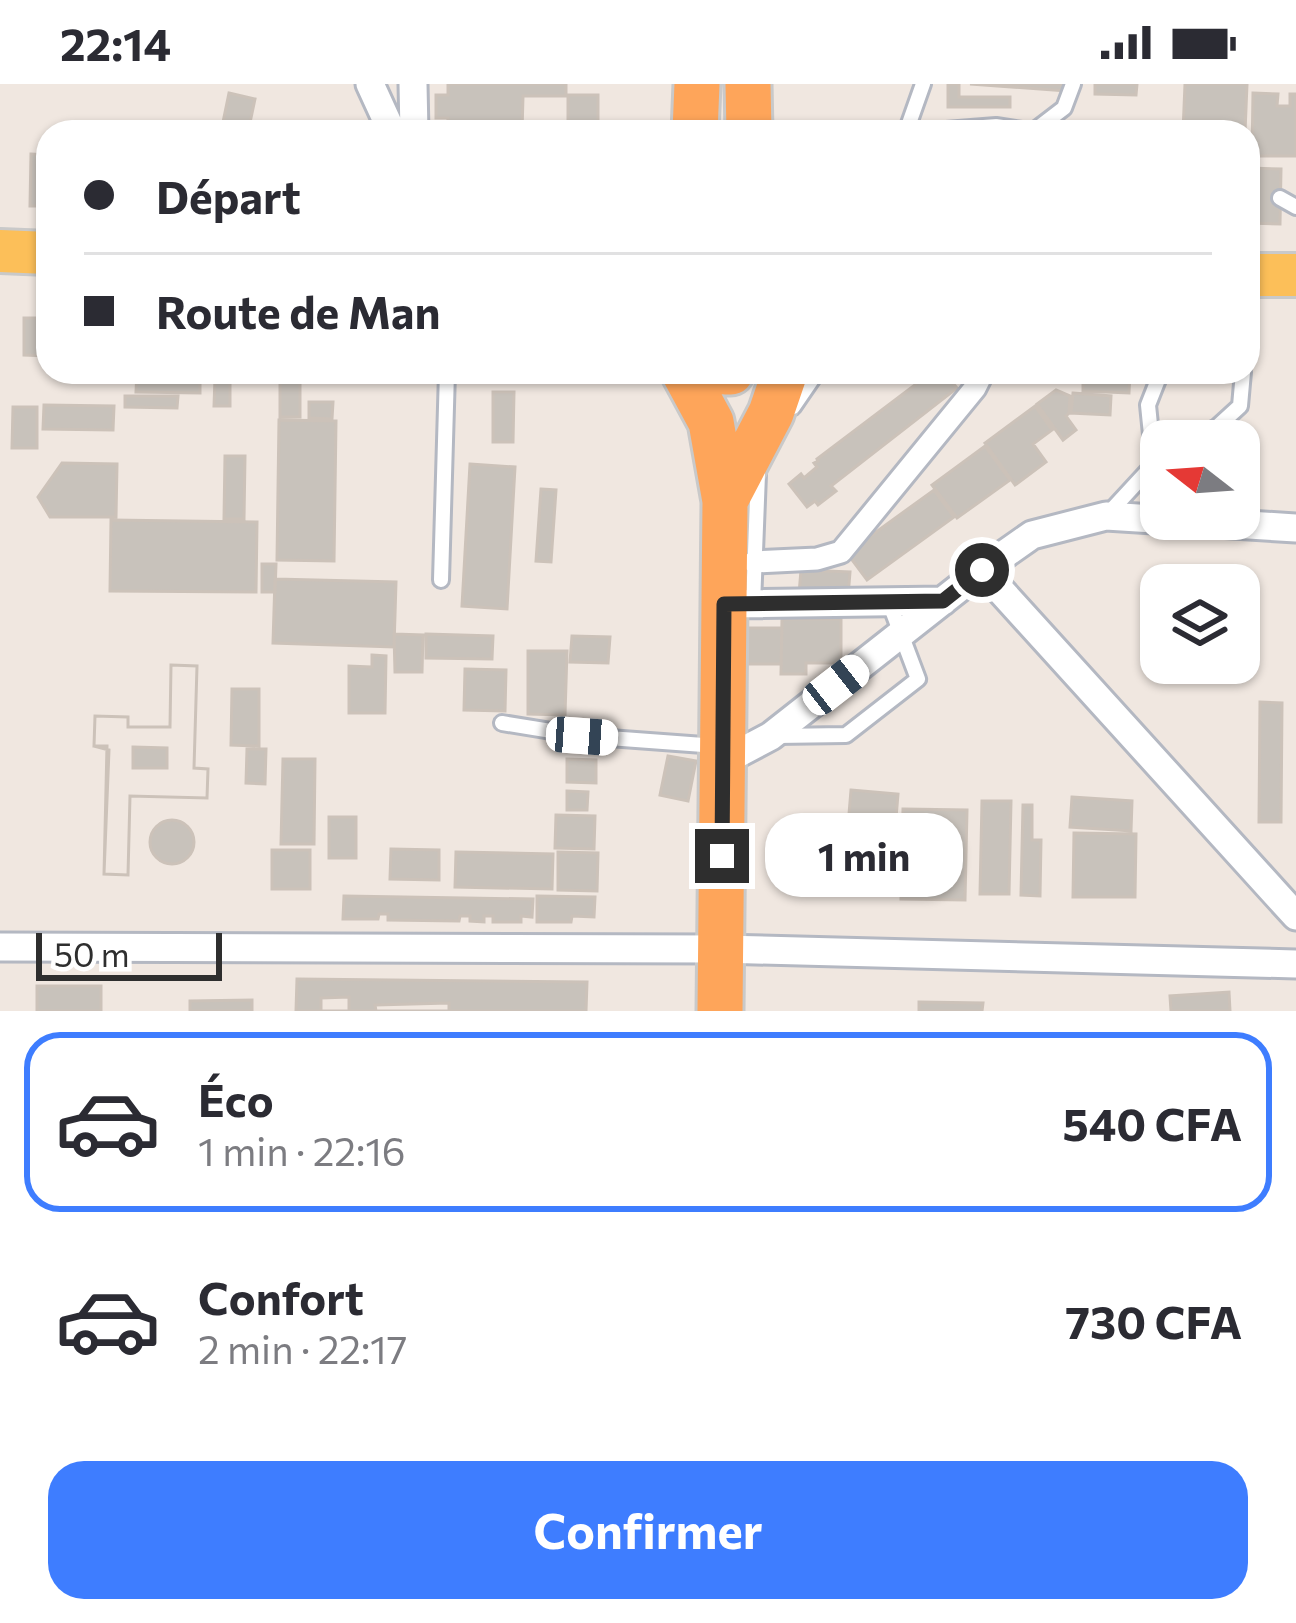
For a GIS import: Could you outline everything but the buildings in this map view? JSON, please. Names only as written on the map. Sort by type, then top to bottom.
[{"type":"highway","points":[[696,120],[697,84]]},
{"type":"highway","points":[[748,84],[749,120]]},
{"type":"highway","points":[[691,384],[712,422],[736,616],[725,729],[720,1011]]},
{"type":"highway","points":[[725,501],[781,384]]},
{"type":"main road","points":[[0,251],[36,252]]},
{"type":"main road","points":[[1260,275],[1296,275]]},
{"type":"street","points":[[370,84],[386,120]]},
{"type":"street","points":[[413,84],[414,120]]},
{"type":"street","points":[[754,562],[817,559],[841,552],[977,384]]},
{"type":"street","points":[[725,729],[770,736],[1032,535],[1106,516],[1296,528]]},
{"type":"street","points":[[982,570],[1296,916]]},
{"type":"street","points":[[736,616],[943,601]]},
{"type":"street","points":[[0,947],[721,949],[1296,964]]},
{"type":"lane","points":[[910,120],[923,84]]},
{"type":"lane","points":[[1049,120],[1064,108],[1073,84]]},
{"type":"lane","points":[[1280,198],[1296,207]]},
{"type":"lane","points":[[441,580],[447,384]]},
{"type":"lane","points":[[736,616],[754,562],[758,470],[769,442],[809,384]]},
{"type":"lane","points":[[1150,420],[1148,405],[1156,384]]},
{"type":"lane","points":[[1225,420],[1240,406],[1242,384]]},
{"type":"lane","points":[[1106,516],[1140,480]]},
{"type":"lane","points":[[770,736],[852,733],[918,679],[889,602]]},
{"type":"lane","points":[[502,723],[582,736],[725,729]]},
{"type":"route","points":[[722,856],[724,604],[943,601],[982,570]]}]
